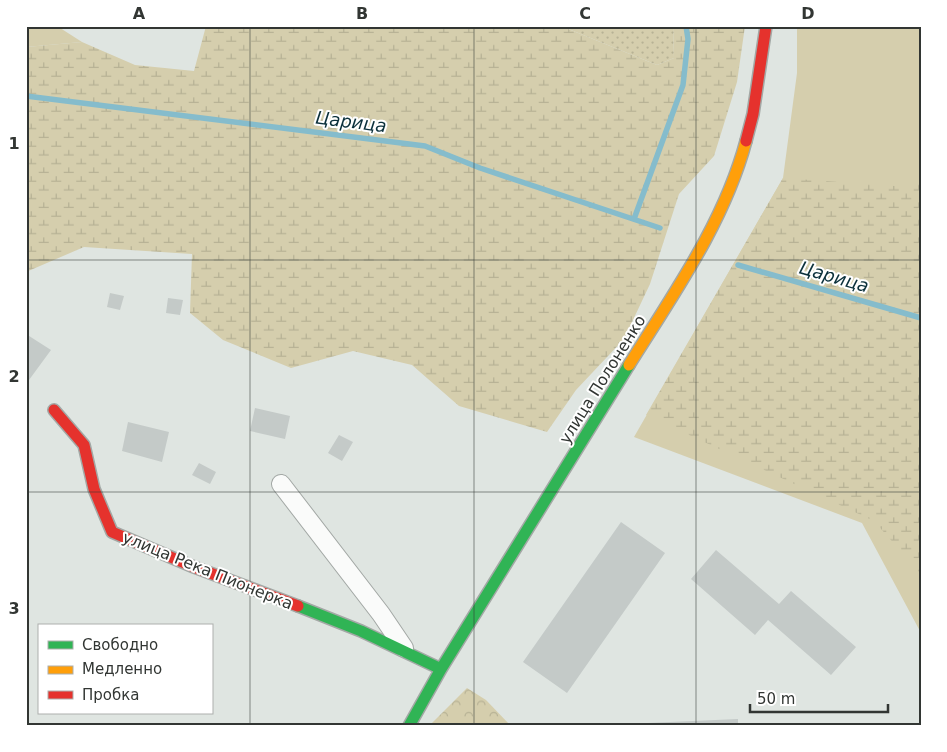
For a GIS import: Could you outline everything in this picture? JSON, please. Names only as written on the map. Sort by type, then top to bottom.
[{"type":"main road","name":"улица Полоненко","points":[[409,726],[441,669],[711,233],[738,175],[753,114],[766,26]]},
{"type":"main road","name":"улица Река Пионерка","points":[[54,410],[84,445],[94,489],[112,532],[159,554],[404,648],[441,669]]},
{"type":"street","name":"улица Река Пионерка","points":[[281,484],[382,614],[404,648]]},
{"type":"green space","points":[[26,26],[57,26],[82,42],[26,47]]},
{"type":"green space","points":[[206,26],[561,26],[657,65],[674,58],[673,26],[745,26],[737,82],[714,156],[679,194],[650,284],[624,339],[576,390],[547,432],[459,406],[412,365],[353,351],[291,368],[223,340],[190,313],[192,254],[84,247],[26,272],[26,47],[82,42],[135,65],[194,71]]},
{"type":"green space","points":[[561,26],[673,26],[674,58],[657,65]]},
{"type":"green space","points":[[797,26],[921,26],[921,633],[862,523],[634,437],[783,178],[797,73]]},
{"type":"green space","points":[[921,174],[921,574],[874,521],[646,415],[783,178],[909,187]]},
{"type":"green space","points":[[467,688],[486,700],[511,726],[429,726]]},
{"type":"building","points":[[110,293],[124,296],[120,310],[107,307]]},
{"type":"building","points":[[168,298],[183,300],[180,315],[166,313]]},
{"type":"building","points":[[26,334],[51,350],[29,380],[26,379]]},
{"type":"building","points":[[255,408],[290,416],[285,439],[250,431]]},
{"type":"building","points":[[128,422],[169,432],[162,462],[122,451]]},
{"type":"building","points":[[339,435],[353,442],[342,461],[328,453]]},
{"type":"building","points":[[199,463],[216,472],[210,484],[192,475]]},
{"type":"building","points":[[621,522],[665,553],[567,693],[523,662]]},
{"type":"building","points":[[716,550],[779,604],[791,591],[856,647],[831,675],[768,620],[755,635],[691,579]]},
{"type":"building","points":[[738,719],[738,726],[625,726],[625,724]]},
{"type":"waterway","points":[[634,219],[683,85],[688,39],[686,26]]},
{"type":"waterway","name":"Царица","points":[[26,96],[425,146],[480,168],[660,228]]},
{"type":"waterway","name":"Царица","points":[[738,265],[921,318]]},
{"type":"traffic: fast","points":[[409,726],[441,669],[629,365]]},
{"type":"traffic: fast","points":[[298,606],[361,631],[441,669]]},
{"type":"traffic: slow","points":[[629,365],[680,284],[711,229],[737,171],[746,141]]},
{"type":"traffic: jam","points":[[746,141],[753,114],[766,26]]},
{"type":"traffic: jam","points":[[54,410],[84,445],[94,489],[112,532],[194,567],[298,606]]}]
